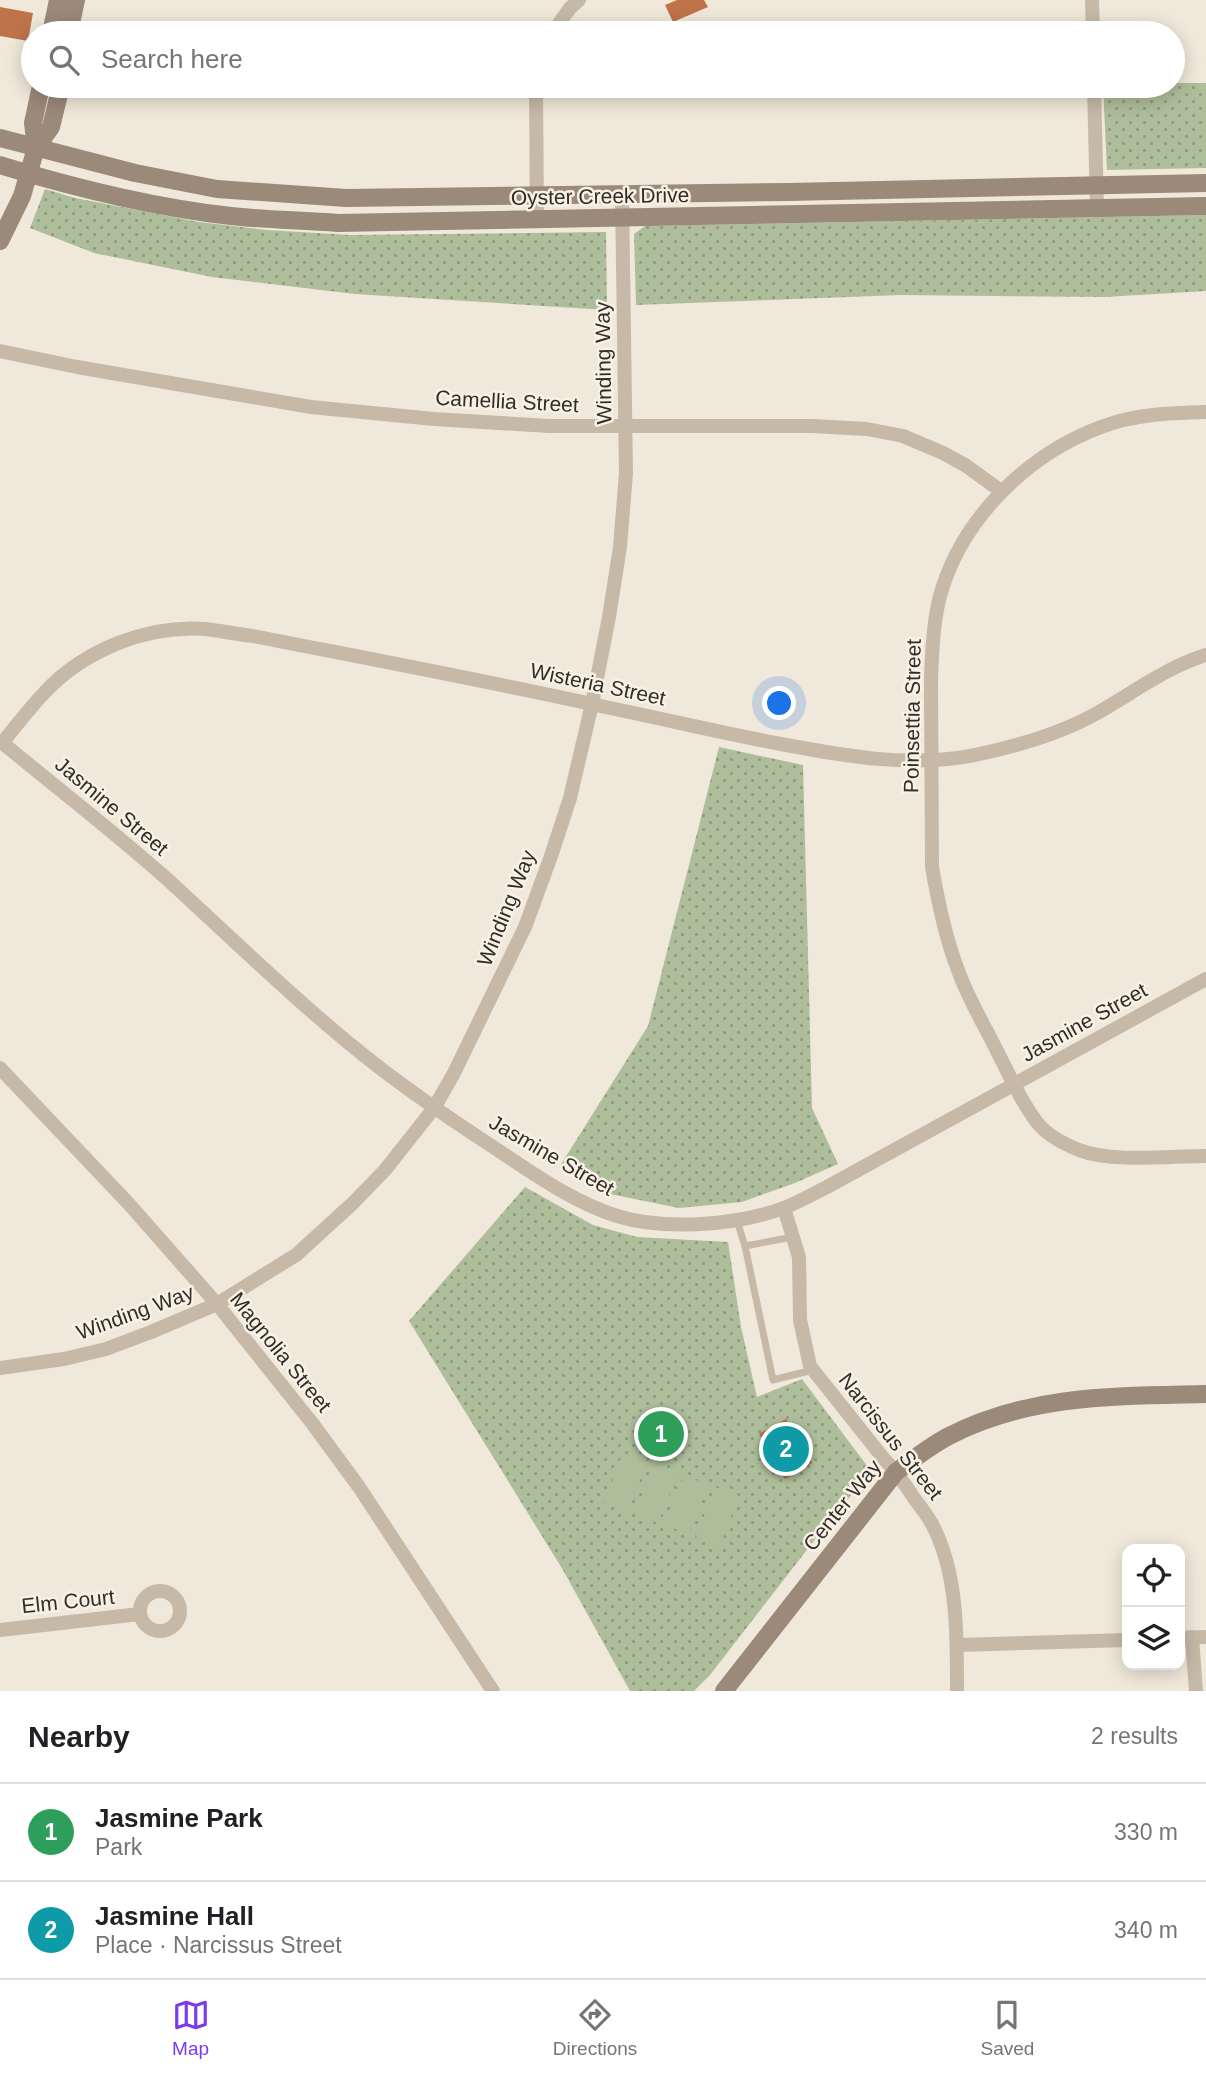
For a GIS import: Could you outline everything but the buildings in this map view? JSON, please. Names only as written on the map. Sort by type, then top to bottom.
[{"type":"main road","points":[[57,21],[66,2]]},
{"type":"main road","points":[[66,2],[68,21]]},
{"type":"main road","points":[[36,148],[33,123],[38,98]]},
{"type":"main road","points":[[0,241],[22,196],[36,148],[51,127],[58,98]]},
{"type":"main road","name":"Oyster Creek Drive","points":[[0,138],[135,173],[217,189],[346,198],[1206,183]]},
{"type":"main road","name":"Oyster Creek Drive","points":[[0,164],[76,187],[156,204],[231,216],[338,223],[1206,206]]},
{"type":"main road","name":"Center Way","points":[[724,1691],[896,1472],[926,1449],[986,1420],[1037,1405],[1090,1398],[1206,1394]]},
{"type":"street","points":[[560,21],[569,8],[579,0]]},
{"type":"street","points":[[1092,0],[1093,21]]},
{"type":"street","points":[[536,98],[537,220]]},
{"type":"street","points":[[1094,98],[1097,208]]},
{"type":"street","name":"Winding Way","points":[[0,1368],[64,1359],[106,1349],[216,1304],[305,1247],[385,1170],[435,1108],[524,927],[570,799],[593,704],[620,547],[626,473],[622,195]]},
{"type":"street","name":"Camellia Street","points":[[0,351],[77,368],[311,407],[434,419],[549,426],[812,426],[867,429],[903,436],[943,453],[1001,491]]},
{"type":"street","name":"Poinsettia Street","points":[[1206,412],[1141,416],[1101,427],[1039,460],[1001,491],[969,534],[947,576],[939,601],[932,649],[932,867],[942,919],[958,970],[1014,1085],[1037,1122],[1057,1140],[1081,1151],[1104,1157],[1206,1156]]},
{"type":"street","name":"Wisteria Street","points":[[1,742],[45,692],[69,670],[119,642],[146,634],[175,630],[204,629],[253,636],[851,757],[932,762],[1019,745],[1062,730],[1097,713],[1171,668],[1206,655]]},
{"type":"street","name":"Jasmine Street","points":[[1,742],[165,878],[283,986],[380,1068],[524,1167],[586,1204],[619,1217],[706,1224],[737,1220],[785,1208],[1206,979]]},
{"type":"street","name":"Magnolia Street","points":[[0,1068],[129,1204],[216,1304],[312,1423],[359,1487],[493,1691]]},
{"type":"street","name":"Narcissus Street","points":[[785,1208],[799,1256],[800,1320],[810,1366],[896,1472],[934,1528],[944,1553],[957,1645],[957,1691]]},
{"type":"street","name":"Elm Court","points":[[0,1630],[140,1614]]},
{"type":"street","points":[[1193,1637],[1196,1691]]},
{"type":"street","points":[[957,1645],[1122,1640]]},
{"type":"lane","points":[[737,1220],[773,1380],[813,1370]]},
{"type":"lane","points":[[745,1246],[793,1237]]},
{"type":"green space","points":[[1185,83],[1206,83],[1206,168],[1107,170],[1104,98],[1185,98]]},
{"type":"green space","points":[[45,189],[75,198],[199,222],[267,230],[350,235],[606,232],[607,310],[355,294],[212,277],[94,253],[30,228]]},
{"type":"green space","points":[[1206,215],[1206,291],[1105,297],[901,295],[636,305],[634,234],[645,226]]},
{"type":"green space","points":[[719,747],[803,765],[812,1108],[838,1164],[742,1202],[679,1208],[605,1193],[560,1166],[648,1026]]},
{"type":"green space","points":[[525,1187],[593,1225],[637,1237],[728,1242],[741,1327],[757,1397],[802,1379],[871,1471],[710,1675],[694,1691],[630,1691],[563,1570],[409,1321]]},
{"type":"green space","points":[[623,1453],[647,1462],[628,1511],[604,1502]]},
{"type":"green space","points":[[654,1464],[678,1473],[658,1523],[635,1514]]},
{"type":"green space","points":[[684,1475],[708,1485],[689,1534],[665,1525]]},
{"type":"green space","points":[[715,1487],[739,1496],[720,1546],[696,1537]]},
{"type":"place","name":"Jasmine Park","points":[[661,1434]]},
{"type":"place","name":"Jasmine Hall","points":[[786,1449]]}]
